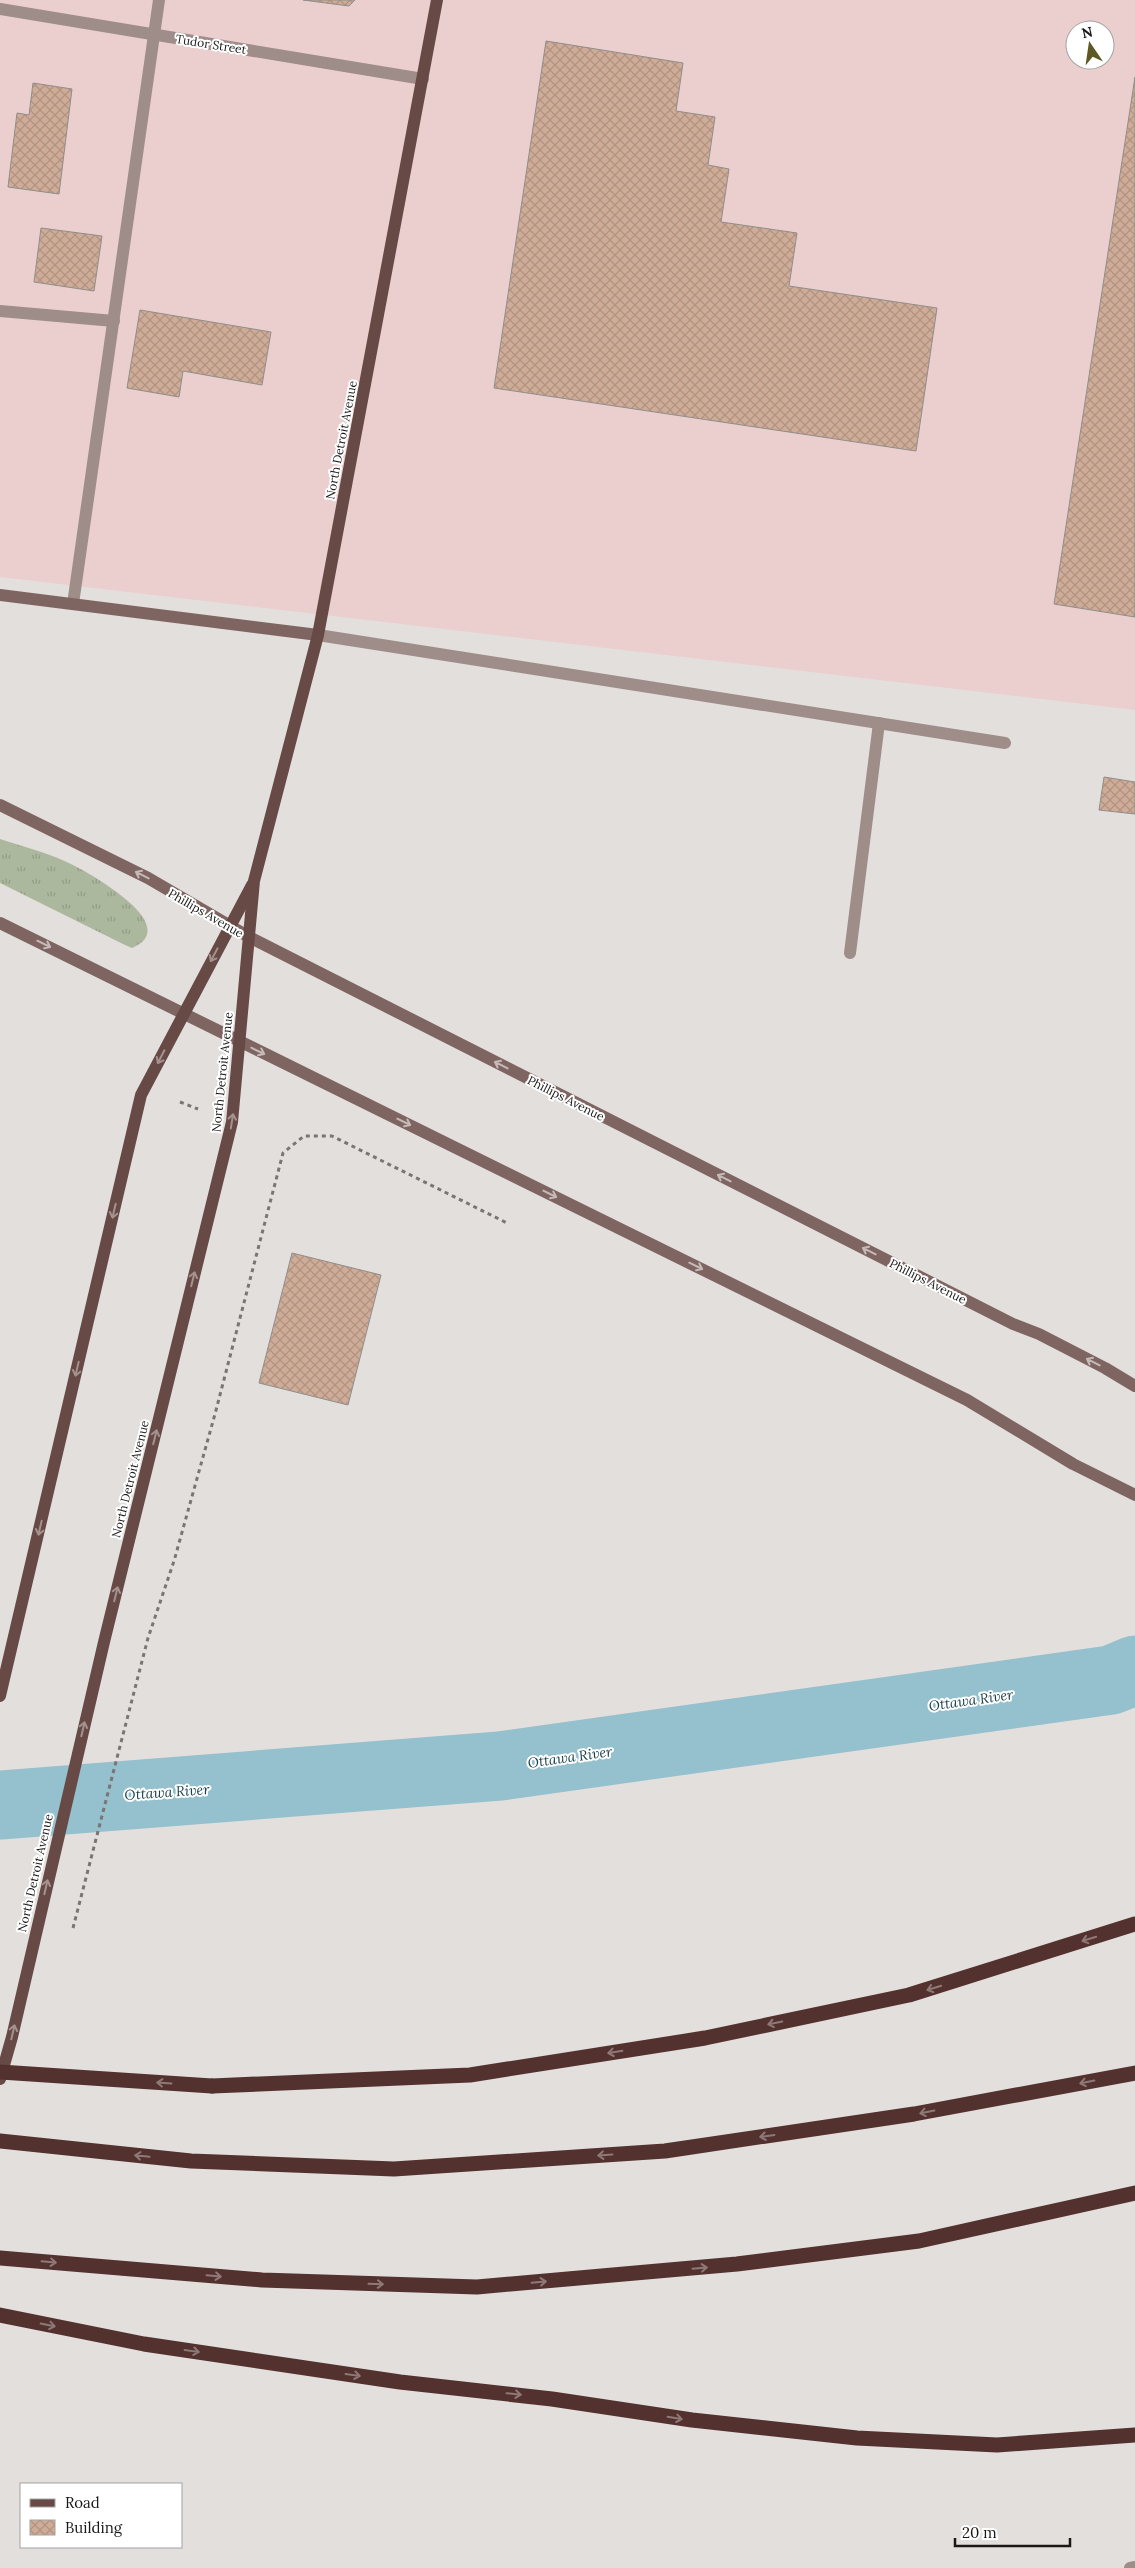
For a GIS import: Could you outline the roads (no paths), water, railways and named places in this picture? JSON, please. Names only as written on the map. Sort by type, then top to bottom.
[{"type":"highway","points":[[0,2072],[212,2086],[470,2075],[705,2038],[909,1995],[1135,1924]]},
{"type":"highway","points":[[0,2141],[191,2161],[394,2168],[665,2151],[914,2114],[1135,2073]]},
{"type":"highway","points":[[0,2258],[262,2280],[487,2286],[736,2264],[918,2241],[1135,2193]]},
{"type":"highway","points":[[0,2315],[144,2344],[400,2382],[552,2399],[692,2420],[857,2438],[997,2445],[1135,2434]]},
{"type":"main road","name":"North Detroit Avenue","points":[[0,2079],[12,2036],[34,1935],[104,1642],[232,1122],[254,881],[318,635],[437,0]]},
{"type":"main road","points":[[0,595],[318,635]]},
{"type":"main road","name":"Phillips Avenue","points":[[0,805],[148,878],[249,938],[1013,1324],[1064,1347],[1135,1386]]},
{"type":"main road","name":"North Detroit Avenue","points":[[0,1696],[141,1095],[254,881]]},
{"type":"main road","points":[[0,923],[967,1400],[1073,1464],[1135,1495]]},
{"type":"street","points":[[73,604],[159,0]]},
{"type":"street","name":"Tudor Street","points":[[0,9],[423,79]]},
{"type":"street","points":[[0,311],[114,321]]},
{"type":"street","points":[[318,635],[1005,743]]},
{"type":"street","points":[[850,953],[879,723]]},
{"type":"street","points":[[1130,2568],[1135,2567]]},
{"type":"waterway","name":"Ottawa River","points":[[0,1805],[500,1766],[1111,1680],[1135,1670]]}]
